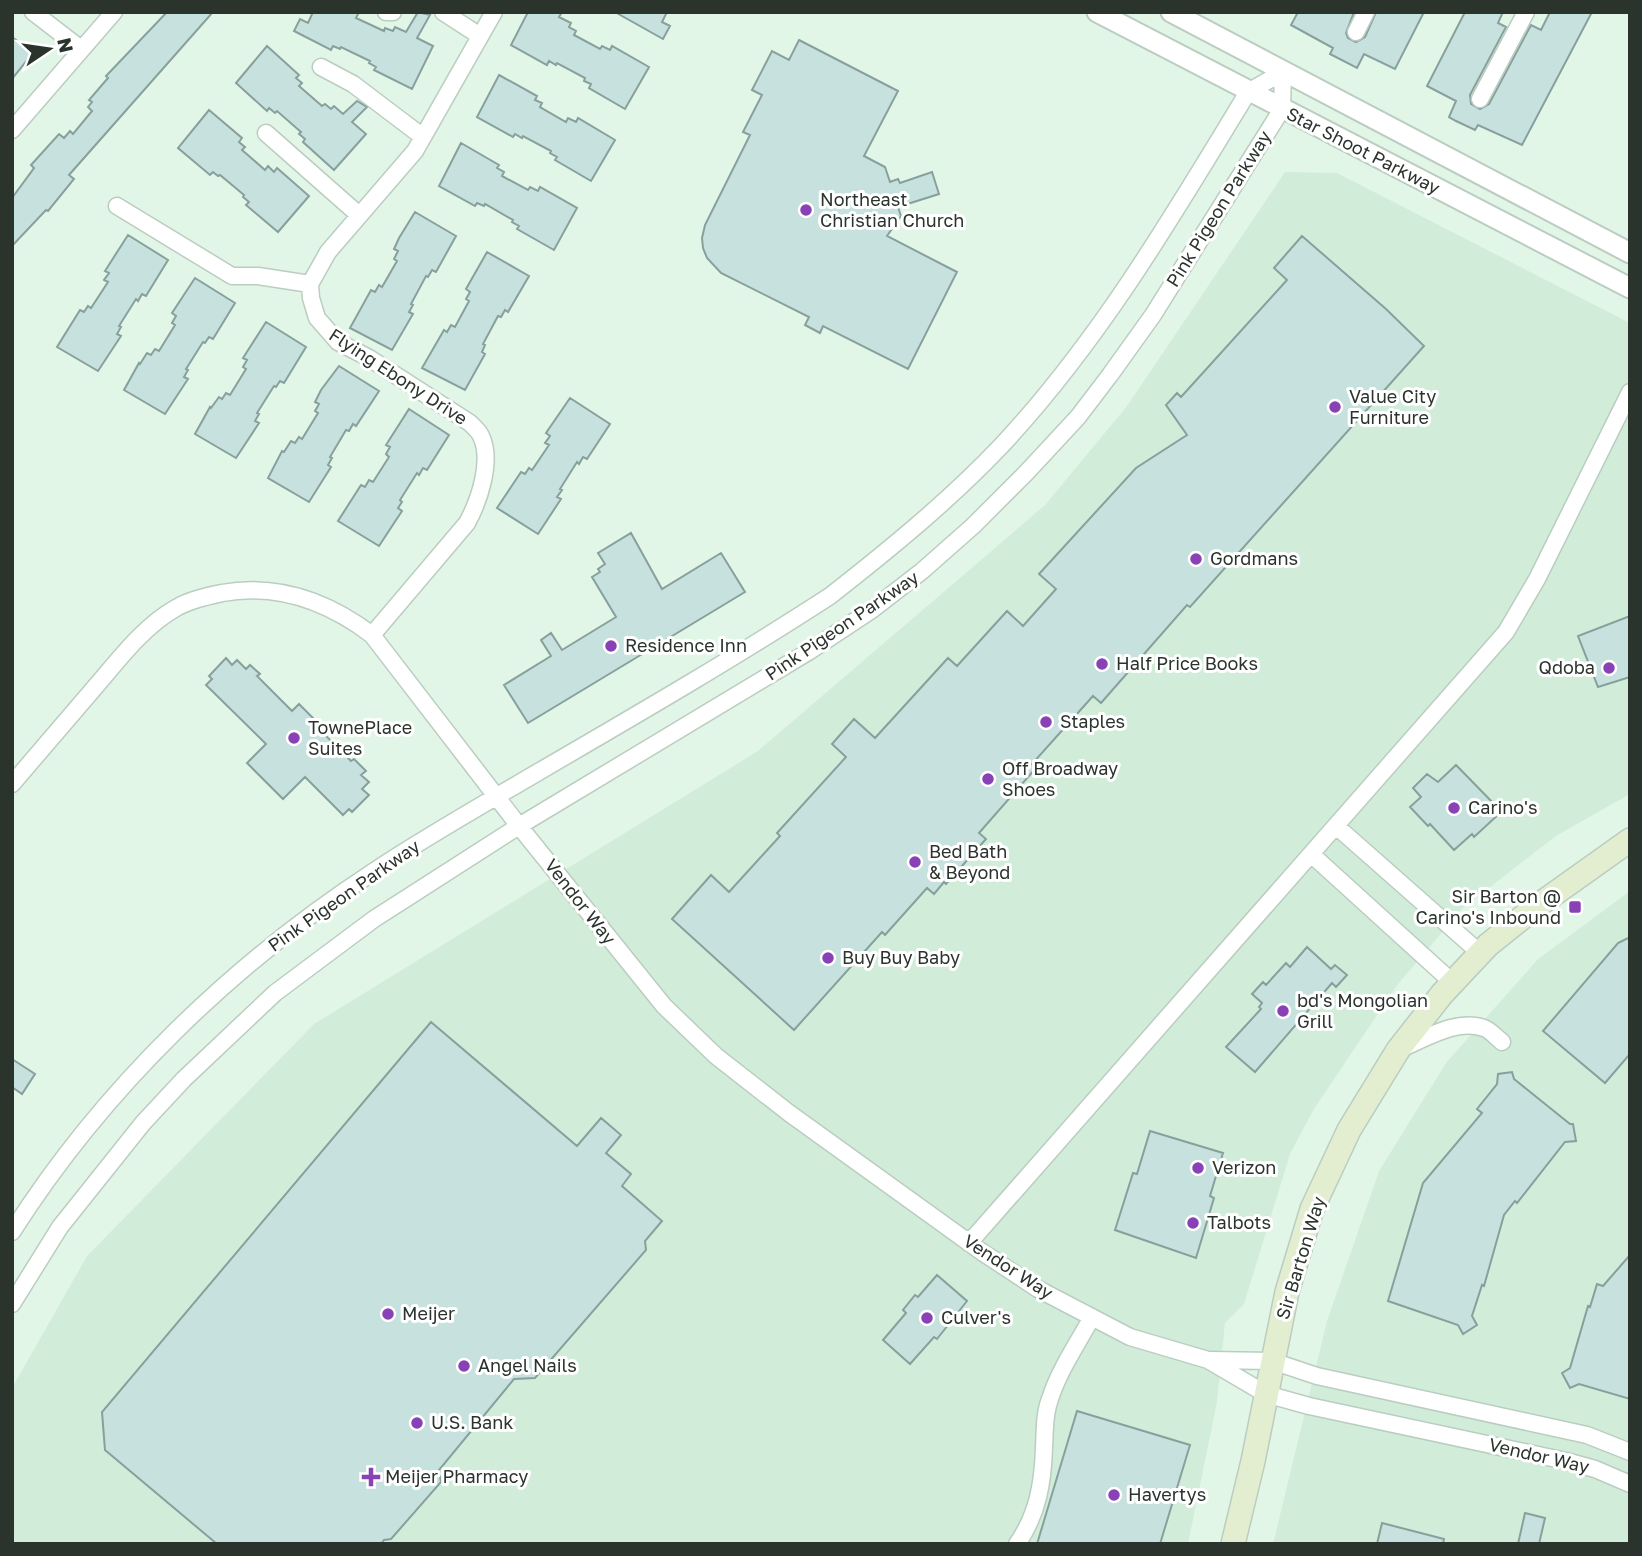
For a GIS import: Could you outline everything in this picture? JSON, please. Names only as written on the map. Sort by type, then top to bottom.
[{"type":"main road","name":"Sir Barton Way","points":[[1233,1544],[1287,1292],[1312,1209],[1349,1130],[1398,1050],[1452,982],[1480,953],[1533,909],[1630,840]]},
{"type":"street","points":[[33,12],[81,49]]},
{"type":"street","points":[[12,130],[114,12]]},
{"type":"street","points":[[386,12],[393,12]]},
{"type":"street","points":[[443,12],[480,36]]},
{"type":"street","points":[[117,205],[232,276],[258,276],[310,284],[328,252],[415,151],[494,12]]},
{"type":"street","name":"Star Shoot Parkway","points":[[1097,12],[1630,288]]},
{"type":"street","name":"Star Shoot Parkway","points":[[1171,12],[1630,253]]},
{"type":"street","points":[[1356,32],[1366,12]]},
{"type":"street","points":[[1480,99],[1525,12]]},
{"type":"street","points":[[321,67],[353,84],[424,137]]},
{"type":"street","points":[[1282,109],[1283,72]]},
{"type":"street","name":"Pink Pigeon Parkway","points":[[12,1232],[42,1188],[118,1092],[162,1045],[268,948],[372,872],[830,596],[896,544],[948,497],[1001,446],[1031,412],[1108,313],[1248,92],[1283,72]]},
{"type":"street","name":"Pink Pigeon Parkway","points":[[12,1304],[60,1227],[106,1167],[176,1088],[275,993],[343,941],[519,826],[808,652],[873,609],[973,526],[1069,426],[1110,375],[1153,315],[1282,109]]},
{"type":"street","points":[[265,133],[359,215]]},
{"type":"street","name":"Flying Ebony Drive","points":[[310,284],[317,318],[338,342],[369,358],[470,423],[481,436],[484,476],[478,502],[467,523],[372,635]]},
{"type":"street","points":[[970,1243],[1506,632],[1537,579],[1630,392]]},
{"type":"street","name":"Vendor Way","points":[[12,784],[123,655],[155,623],[178,606],[242,590],[302,596],[351,619],[372,635],[496,797],[664,1006],[716,1056],[789,1113],[1038,1289],[1130,1337],[1208,1360],[1266,1394],[1566,1461],[1595,1469],[1630,1484]]},
{"type":"street","points":[[1336,826],[1480,953]]},
{"type":"street","points":[[1311,854],[1452,982]]},
{"type":"street","points":[[1398,1050],[1455,1027],[1467,1025],[1486,1028],[1502,1042]]},
{"type":"street","points":[[1017,1544],[1034,1514],[1040,1494],[1044,1471],[1045,1417],[1050,1398],[1092,1317]]},
{"type":"street","name":"Vendor Way","points":[[1208,1360],[1272,1361],[1317,1376],[1587,1435],[1630,1452]]},
{"type":"shaded area","points":[[1285,172],[1337,173],[1630,323],[1630,794],[1556,836],[1463,908],[1398,984],[1314,1109],[1290,1154],[1244,1304],[1225,1323],[1217,1402],[1188,1544],[12,1544],[12,1388],[87,1256],[314,1024],[758,751],[1045,505],[1127,406]]},
{"type":"shaded area","points":[[1630,891],[1630,1544],[1273,1544],[1327,1321],[1379,1171],[1446,1063],[1538,959]]},
{"type":"building","points":[[167,12],[213,12],[69,175],[74,179],[48,211],[46,210],[12,246],[12,198],[34,168],[31,165],[59,134],[64,138],[70,131],[73,134],[92,111],[88,107],[92,102],[89,100],[108,78],[106,76]]},
{"type":"building","points":[[313,12],[359,12],[356,18],[384,31],[385,28],[393,31],[395,27],[406,32],[418,12],[430,15],[417,38],[433,46],[412,89],[374,70],[376,67],[369,63],[370,61],[341,47],[340,49],[333,46],[331,50],[294,31],[300,19],[308,23]]},
{"type":"building","points":[[528,12],[562,12],[559,17],[571,23],[569,27],[576,31],[574,35],[600,49],[602,46],[610,50],[612,46],[649,67],[625,109],[589,88],[591,84],[584,81],[585,78],[557,63],[556,65],[549,61],[547,65],[511,45]]},
{"type":"building","points":[[615,12],[667,12],[662,22],[670,26],[663,39]]},
{"type":"building","points":[[1298,12],[1354,12],[1346,33],[1348,38],[1356,42],[1365,37],[1376,12],[1424,12],[1395,69],[1364,54],[1357,68],[1330,54],[1333,48],[1291,25]]},
{"type":"building","points":[[1465,12],[1503,12],[1498,23],[1506,27],[1470,95],[1471,104],[1480,109],[1489,104],[1531,25],[1541,30],[1550,12],[1592,12],[1522,145],[1478,125],[1475,130],[1449,117],[1456,101],[1427,86]]},
{"type":"building","points":[[12,37],[33,53],[12,79]]},
{"type":"building","name":"Northeast Christian Church","points":[[799,40],[898,91],[864,156],[885,167],[890,182],[898,179],[900,183],[932,172],[939,194],[898,207],[901,216],[887,236],[957,272],[908,369],[823,326],[820,333],[805,325],[809,317],[721,273],[707,258],[703,248],[705,225],[750,135],[743,132],[762,95],[752,90],[772,51],[789,60]]},
{"type":"building","points":[[267,46],[299,75],[296,78],[302,83],[299,86],[322,106],[325,104],[331,109],[334,106],[343,114],[357,101],[367,107],[352,122],[366,134],[334,170],[303,142],[305,139],[299,134],[301,132],[277,111],[275,113],[269,108],[267,111],[236,83]]},
{"type":"building","points":[[499,75],[537,96],[535,100],[542,103],[540,107],[566,122],[568,118],[576,122],[578,118],[615,140],[591,181],[555,160],[557,157],[550,153],[551,151],[523,136],[522,138],[515,134],[513,137],[477,117]]},
{"type":"building","points":[[209,110],[242,138],[239,142],[245,147],[242,150],[265,170],[268,166],[274,172],[277,168],[309,196],[278,232],[246,205],[249,202],[244,195],[220,175],[213,172],[210,175],[178,148]]},
{"type":"building","points":[[461,143],[499,165],[497,168],[504,172],[502,176],[528,190],[530,187],[538,191],[540,187],[577,208],[554,250],[517,229],[519,226],[512,222],[513,220],[485,204],[484,206],[477,203],[475,206],[439,186]]},
{"type":"building","points":[[415,212],[456,236],[436,272],[432,270],[428,277],[426,276],[411,304],[413,305],[409,312],[413,314],[392,350],[350,328],[371,290],[375,292],[379,285],[382,287],[397,261],[394,259],[398,251],[394,249]]},
{"type":"building","points":[[128,235],[168,260],[146,296],[142,294],[138,301],[136,299],[119,326],[121,327],[117,334],[121,336],[98,371],[57,347],[80,310],[84,312],[88,306],[91,308],[108,282],[104,280],[109,273],[105,271]]},
{"type":"building","points":[[1302,236],[1424,346],[1101,703],[1093,696],[1032,764],[1036,768],[979,833],[986,839],[946,884],[944,882],[934,894],[927,888],[885,935],[882,932],[794,1030],[672,919],[711,875],[729,892],[780,836],[777,833],[846,757],[832,744],[854,719],[875,738],[948,658],[957,666],[1007,611],[1023,626],[1056,589],[1039,574],[1136,468],[1187,435],[1166,405],[1177,393],[1181,397],[1287,280],[1274,268]]},
{"type":"building","points":[[487,252],[529,276],[508,312],[505,310],[501,317],[498,316],[483,344],[485,345],[482,352],[485,354],[465,390],[422,368],[444,330],[447,332],[451,325],[455,327],[469,301],[466,299],[470,292],[466,289]]},
{"type":"building","points":[[195,278],[235,303],[213,339],[209,337],[203,342],[186,369],[188,370],[184,377],[188,379],[165,414],[124,390],[147,353],[151,355],[155,349],[159,351],[175,325],[172,323],[176,316],[172,313]]},
{"type":"building","points":[[266,322],[306,347],[284,383],[280,381],[274,386],[257,413],[259,414],[255,421],[259,423],[236,458],[195,434],[210,407],[219,397],[222,399],[226,393],[230,395],[246,369],[243,367],[247,360],[243,358]]},
{"type":"building","points":[[339,366],[379,391],[356,426],[353,424],[349,431],[346,430],[330,457],[332,458],[328,465],[331,467],[309,502],[268,478],[282,451],[284,452],[291,441],[295,443],[299,437],[302,439],[318,413],[315,411],[319,404],[315,402],[321,390]]},
{"type":"building","points":[[570,398],[610,424],[587,459],[583,457],[579,464],[577,462],[560,489],[562,490],[557,497],[561,499],[538,534],[497,508],[521,472],[525,474],[529,468],[532,470],[549,445],[545,443],[550,436],[546,433]]},
{"type":"building","points":[[409,409],[449,435],[427,470],[423,468],[419,475],[417,473],[400,500],[402,502],[398,508],[402,511],[379,546],[338,521],[361,485],[365,487],[369,480],[373,482],[389,457],[386,454],[390,447],[386,445]]},
{"type":"building","name":"Residence Inn","points":[[631,533],[662,589],[721,553],[745,592],[528,723],[504,685],[551,656],[541,640],[551,633],[562,650],[616,617],[592,577],[600,572],[598,569],[605,564],[598,553]]},
{"type":"building","points":[[1630,616],[1630,677],[1598,687],[1578,636]]},
{"type":"building","name":"TownePlace Suites","points":[[226,658],[232,665],[237,660],[246,669],[250,665],[260,674],[257,676],[292,711],[299,704],[320,725],[317,727],[351,761],[354,759],[366,771],[361,775],[369,782],[362,789],[369,795],[352,812],[349,809],[343,815],[305,777],[283,799],[247,763],[266,744],[206,685],[212,679],[209,676]]},
{"type":"building","name":"Carino's","points":[[1456,765],[1498,808],[1499,814],[1474,837],[1472,834],[1454,850],[1410,807],[1421,797],[1413,788],[1427,774],[1438,782]]},
{"type":"building","points":[[1630,937],[1630,1054],[1605,1083],[1543,1031],[1618,943]]},
{"type":"building","name":"bd's Mongolian Grill","points":[[1307,947],[1331,969],[1335,965],[1347,975],[1336,987],[1332,983],[1255,1072],[1226,1047],[1261,1009],[1259,1007],[1262,1003],[1252,994],[1263,982],[1266,985],[1286,963],[1290,967]]},
{"type":"building","name":"Meijer","points":[[431,1022],[577,1146],[601,1118],[621,1135],[606,1153],[631,1174],[622,1186],[662,1221],[645,1241],[646,1250],[535,1378],[514,1379],[439,1470],[441,1482],[391,1539],[384,1540],[381,1544],[217,1544],[105,1450],[102,1412]]},
{"type":"building","points":[[12,1059],[35,1074],[22,1094],[12,1087]]},
{"type":"building","points":[[1512,1072],[1514,1079],[1573,1124],[1576,1141],[1565,1142],[1517,1203],[1515,1201],[1504,1215],[1484,1286],[1482,1285],[1472,1316],[1477,1325],[1463,1334],[1458,1325],[1388,1301],[1423,1183],[1482,1113],[1477,1109],[1497,1084],[1498,1074]]},
{"type":"building","points":[[1150,1131],[1223,1153],[1210,1196],[1214,1198],[1196,1258],[1115,1230]]},
{"type":"building","points":[[1630,1255],[1630,1399],[1579,1384],[1570,1388],[1562,1373],[1570,1368],[1597,1284],[1603,1286]]},
{"type":"building","name":"Culver's","points":[[937,1275],[967,1301],[937,1339],[934,1337],[910,1364],[883,1340],[906,1313],[903,1310],[915,1295],[918,1297]]},
{"type":"building","name":"Havertys","points":[[1077,1411],[1190,1445],[1160,1544],[1037,1544]]},
{"type":"building","points":[[1525,1513],[1545,1518],[1539,1544],[1518,1544]]},
{"type":"building","points":[[1382,1523],[1444,1539],[1443,1544],[1377,1544]]},
{"type":"place","name":"Northeast Christian Church","points":[[806,210]]},
{"type":"place","name":"Value City Furniture","points":[[1335,407]]},
{"type":"place","name":"Gordmans","points":[[1196,559]]},
{"type":"place","name":"Residence Inn","points":[[611,646]]},
{"type":"place","name":"Half Price Books","points":[[1102,664]]},
{"type":"place","name":"Qdoba","points":[[1609,668]]},
{"type":"place","name":"Staples","points":[[1046,722]]},
{"type":"place","name":"TownePlace Suites","points":[[294,738]]},
{"type":"place","name":"Off Broadway Shoes","points":[[988,779]]},
{"type":"place","name":"Carino's","points":[[1454,808]]},
{"type":"place","name":"Bed Bath & Beyond","points":[[915,862]]},
{"type":"place","name":"Sir Barton @ Carino's Inbound","points":[[1575,907]]},
{"type":"place","name":"Buy Buy Baby","points":[[828,958]]},
{"type":"place","name":"bd's Mongolian Grill","points":[[1283,1011]]},
{"type":"place","name":"Verizon","points":[[1198,1168]]},
{"type":"place","name":"Talbots","points":[[1193,1223]]},
{"type":"place","name":"Meijer","points":[[388,1314]]},
{"type":"place","name":"Culver's","points":[[927,1318]]},
{"type":"place","name":"Angel Nails","points":[[464,1366]]},
{"type":"place","name":"U.S. Bank","points":[[417,1423]]},
{"type":"place","name":"Meijer Pharmacy","points":[[371,1477]]},
{"type":"place","name":"Havertys","points":[[1114,1495]]}]
